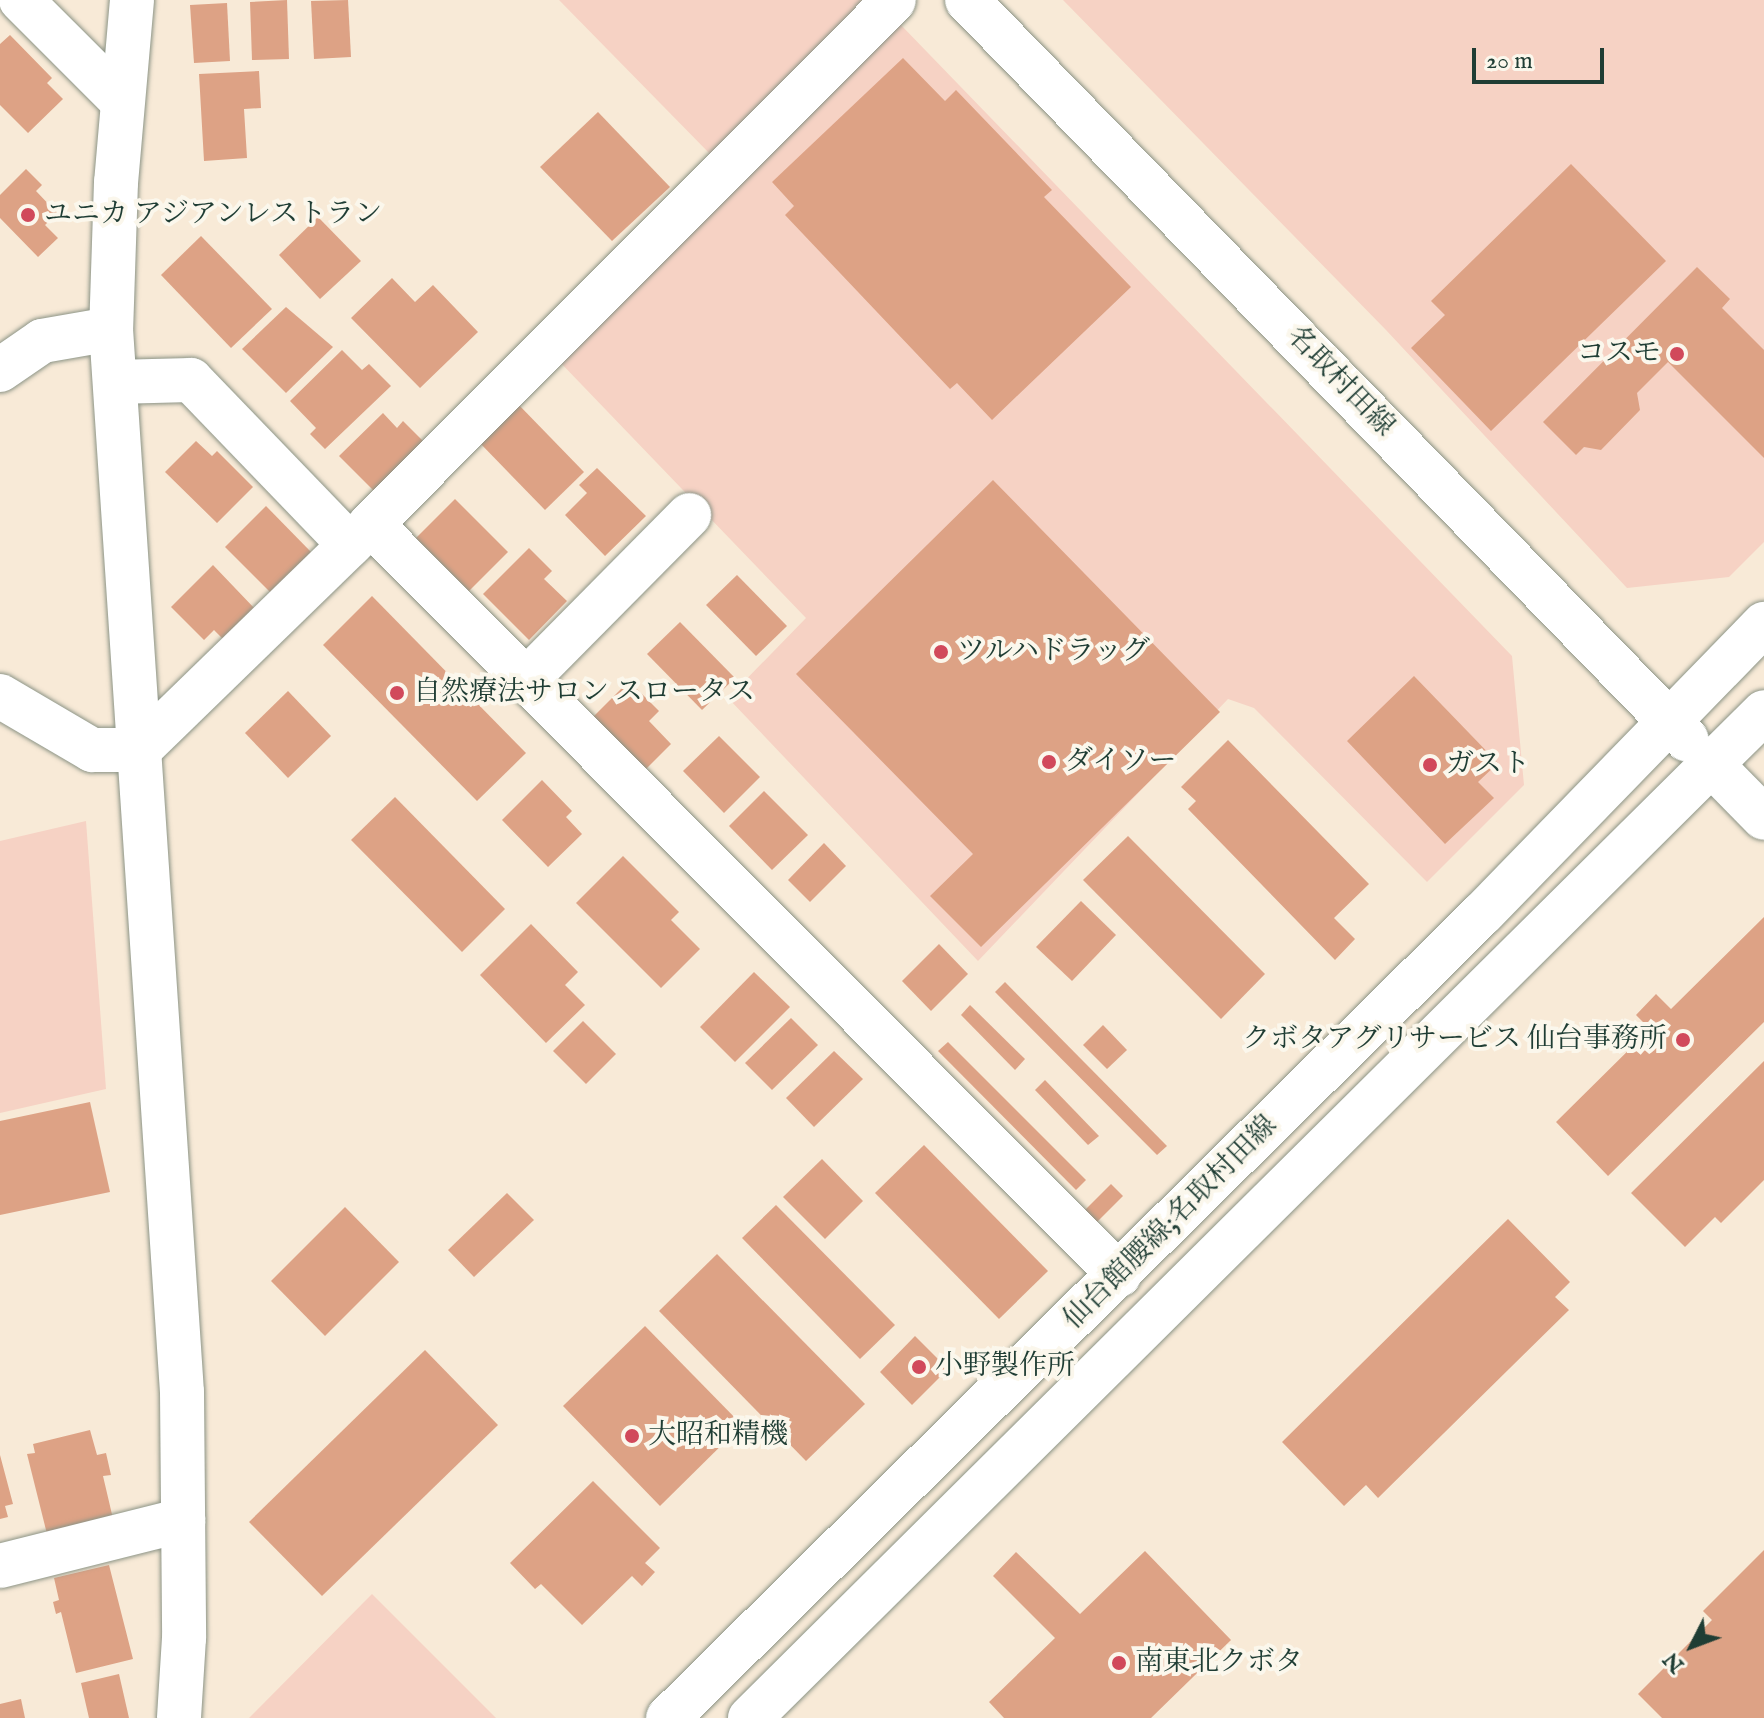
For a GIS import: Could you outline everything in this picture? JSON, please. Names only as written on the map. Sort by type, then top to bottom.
[{"type":"street","points":[[21,0],[122,101]]},
{"type":"street","points":[[132,0],[122,101],[111,329],[182,1392],[179,1718]]},
{"type":"street","points":[[0,696],[92,750],[139,750],[360,535],[894,0]]},
{"type":"street","name":"名取村田線","points":[[967,0],[1764,818]]},
{"type":"street","points":[[0,370],[42,341],[111,329]]},
{"type":"street","points":[[115,382],[191,380],[360,535],[526,680],[1119,1275]]},
{"type":"street","points":[[526,680],[689,515]]},
{"type":"street","name":"仙台館腰線;名取村田線","points":[[668,1718],[1119,1275],[1764,624]]},
{"type":"street","name":"仙台館腰線;名取村田線","points":[[750,1718],[1764,712]]},
{"type":"street","points":[[0,1566],[183,1520]]},
{"type":"shaded area","points":[[559,0],[868,0],[711,155]]},
{"type":"shaded area","points":[[1063,0],[1764,0],[1764,542],[1729,577],[1627,588],[1386,330]]},
{"type":"shaded area","points":[[899,23],[1512,656],[1524,785],[1427,882],[1254,708],[1228,699],[978,961],[728,698],[806,618],[557,359]]},
{"type":"shaded area","points":[[86,821],[106,1089],[0,1113],[0,841]]},
{"type":"shaded area","points":[[372,1594],[496,1718],[249,1718]]},
{"type":"building","points":[[287,0],[289,59],[252,60],[250,2]]},
{"type":"building","points":[[348,0],[351,57],[314,59],[311,1]]},
{"type":"building","points":[[227,3],[230,61],[194,63],[190,5]]},
{"type":"building","points":[[10,35],[52,78],[47,83],[63,99],[28,133],[0,105],[0,44]]},
{"type":"building","points":[[903,58],[945,101],[956,90],[1052,190],[1044,197],[1131,287],[992,420],[957,383],[950,389],[785,215],[794,206],[772,182]]},
{"type":"building","points":[[259,71],[261,108],[244,109],[247,158],[204,161],[199,74]]},
{"type":"building","points":[[598,112],[670,187],[612,241],[540,167]]},
{"type":"building","points":[[1571,164],[1666,261],[1491,431],[1411,348],[1445,315],[1431,301]]},
{"type":"building","points":[[26,169],[42,185],[36,191],[57,213],[45,225],[58,238],[38,257],[0,218],[0,195]]},
{"type":"building","points":[[318,217],[361,261],[320,299],[279,255]]},
{"type":"building","points":[[201,236],[272,309],[231,348],[161,275]]},
{"type":"building","points":[[1697,267],[1730,299],[1722,308],[1764,350],[1764,458],[1668,362],[1637,393],[1640,410],[1601,450],[1584,447],[1576,455],[1543,422]]},
{"type":"building","points":[[392,278],[415,302],[433,285],[478,332],[420,388],[351,318]]},
{"type":"building","points":[[286,307],[333,347],[286,393],[242,349]]},
{"type":"building","points":[[342,350],[362,370],[369,364],[391,386],[325,449],[310,434],[316,428],[290,401]]},
{"type":"building","points":[[516,402],[584,472],[545,510],[477,440]]},
{"type":"building","points":[[383,413],[397,428],[403,421],[425,443],[375,492],[339,456]]},
{"type":"building","points":[[196,441],[212,456],[217,451],[253,487],[217,523],[165,472]]},
{"type":"building","points":[[597,468],[646,516],[605,556],[565,515],[587,493],[579,485]]},
{"type":"building","points":[[993,480],[1220,712],[981,947],[930,896],[973,854],[796,674]]},
{"type":"building","points":[[455,499],[508,552],[469,591],[416,538]]},
{"type":"building","points":[[266,506],[312,553],[272,594],[225,547]]},
{"type":"building","points":[[529,548],[552,571],[544,579],[567,601],[529,640],[483,594]]},
{"type":"building","points":[[213,565],[256,610],[225,641],[214,630],[204,640],[171,607]]},
{"type":"building","points":[[737,575],[787,626],[756,656],[706,605]]},
{"type":"building","points":[[372,596],[526,753],[477,801],[323,645]]},
{"type":"building","points":[[680,622],[735,678],[702,710],[647,654]]},
{"type":"building","points":[[1414,676],[1498,763],[1478,782],[1494,798],[1445,844],[1347,741]]},
{"type":"building","points":[[629,681],[659,711],[649,721],[671,744],[645,770],[593,717]]},
{"type":"building","points":[[288,691],[331,736],[288,778],[245,733]]},
{"type":"building","points":[[719,736],[760,777],[724,813],[683,771]]},
{"type":"building","points":[[1228,740],[1369,884],[1334,918],[1355,939],[1335,960],[1188,809],[1196,801],[1181,787]]},
{"type":"building","points":[[542,780],[572,811],[566,817],[582,834],[548,867],[502,820]]},
{"type":"building","points":[[764,791],[808,835],[772,870],[729,826]]},
{"type":"building","points":[[395,797],[505,909],[462,952],[351,840]]},
{"type":"building","points":[[1128,836],[1265,974],[1221,1019],[1083,880]]},
{"type":"building","points":[[824,843],[846,866],[810,902],[788,880]]},
{"type":"building","points":[[623,856],[679,912],[671,920],[700,949],[661,988],[576,903]]},
{"type":"building","points":[[1081,901],[1116,935],[1072,981],[1036,947]]},
{"type":"building","points":[[1764,917],[1764,1022],[1608,1176],[1556,1122],[1650,1029],[1636,1015],[1656,994],[1671,1009]]},
{"type":"building","points":[[531,924],[578,972],[565,985],[585,1005],[546,1043],[480,975]]},
{"type":"building","points":[[939,944],[968,974],[931,1011],[902,981]]},
{"type":"building","points":[[754,972],[790,1007],[735,1062],[700,1027]]},
{"type":"building","points":[[1005,982],[1167,1146],[1157,1155],[995,992]]},
{"type":"building","points":[[970,1005],[1025,1059],[1015,1070],[961,1015]]},
{"type":"building","points":[[791,1018],[818,1045],[772,1090],[745,1063]]},
{"type":"building","points":[[583,1021],[616,1054],[586,1084],[553,1051]]},
{"type":"building","points":[[1103,1025],[1127,1050],[1107,1069],[1083,1045]]},
{"type":"building","points":[[948,1042],[1086,1180],[1076,1190],[938,1051]]},
{"type":"building","points":[[834,1051],[863,1079],[814,1127],[786,1098]]},
{"type":"building","points":[[1764,1061],[1764,1180],[1721,1223],[1715,1217],[1685,1247],[1631,1193]]},
{"type":"building","points":[[1045,1080],[1099,1136],[1088,1145],[1035,1090]]},
{"type":"building","points":[[90,1102],[110,1192],[0,1215],[0,1121]]},
{"type":"building","points":[[924,1145],[1048,1271],[999,1319],[875,1193]]},
{"type":"building","points":[[822,1159],[863,1201],[825,1239],[783,1197]]},
{"type":"building","points":[[1111,1184],[1123,1196],[1096,1223],[1083,1212]]},
{"type":"building","points":[[507,1193],[534,1220],[474,1277],[448,1250]]},
{"type":"building","points":[[776,1205],[895,1325],[860,1359],[742,1238]]},
{"type":"building","points":[[345,1207],[399,1262],[325,1336],[271,1281]]},
{"type":"building","points":[[1508,1219],[1570,1282],[1555,1297],[1569,1310],[1378,1498],[1366,1485],[1344,1506],[1282,1442]]},
{"type":"building","points":[[717,1254],[865,1404],[806,1461],[659,1311]]},
{"type":"building","points":[[645,1326],[742,1425],[660,1506],[563,1406]]},
{"type":"building","points":[[915,1336],[948,1369],[912,1405],[880,1372]]},
{"type":"building","points":[[425,1350],[498,1425],[322,1596],[249,1522]]},
{"type":"building","points":[[90,1430],[97,1455],[106,1453],[111,1475],[103,1476],[114,1523],[48,1538],[27,1454],[35,1453],[33,1444]]},
{"type":"building","points":[[0,1455],[13,1504],[5,1506],[8,1517],[0,1519]]},
{"type":"building","points":[[593,1481],[660,1548],[645,1563],[655,1572],[642,1586],[632,1576],[582,1625],[541,1584],[535,1589],[510,1563]]},
{"type":"building","points":[[1764,1550],[1764,1718],[1662,1718],[1638,1694],[1712,1620],[1703,1611]]},
{"type":"building","points":[[1145,1551],[1231,1640],[1151,1718],[1004,1718],[989,1702],[1055,1638],[993,1576],[1016,1552],[1080,1614]]},
{"type":"building","points":[[109,1565],[133,1659],[76,1673],[61,1612],[56,1614],[53,1602],[59,1600],[54,1578]]},
{"type":"building","points":[[119,1674],[129,1718],[89,1718],[81,1683]]},
{"type":"building","points":[[21,1699],[25,1718],[0,1718],[0,1704]]},
{"type":"place","name":"ユニカ アジアンレストラン","points":[[28,215]]},
{"type":"place","name":"コスモ","points":[[1677,354]]},
{"type":"place","name":"ツルハドラッグ","points":[[941,652]]},
{"type":"place","name":"自然療法サロン スロータス","points":[[397,693]]},
{"type":"place","name":"ダイソー","points":[[1049,762]]},
{"type":"place","name":"ガスト","points":[[1430,765]]},
{"type":"place","name":"クボタアグリサービス 仙台事務所","points":[[1683,1040]]},
{"type":"place","name":"小野製作所","points":[[919,1367]]},
{"type":"place","name":"大昭和精機","points":[[632,1436]]},
{"type":"place","name":"南東北クボタ","points":[[1119,1663]]}]
